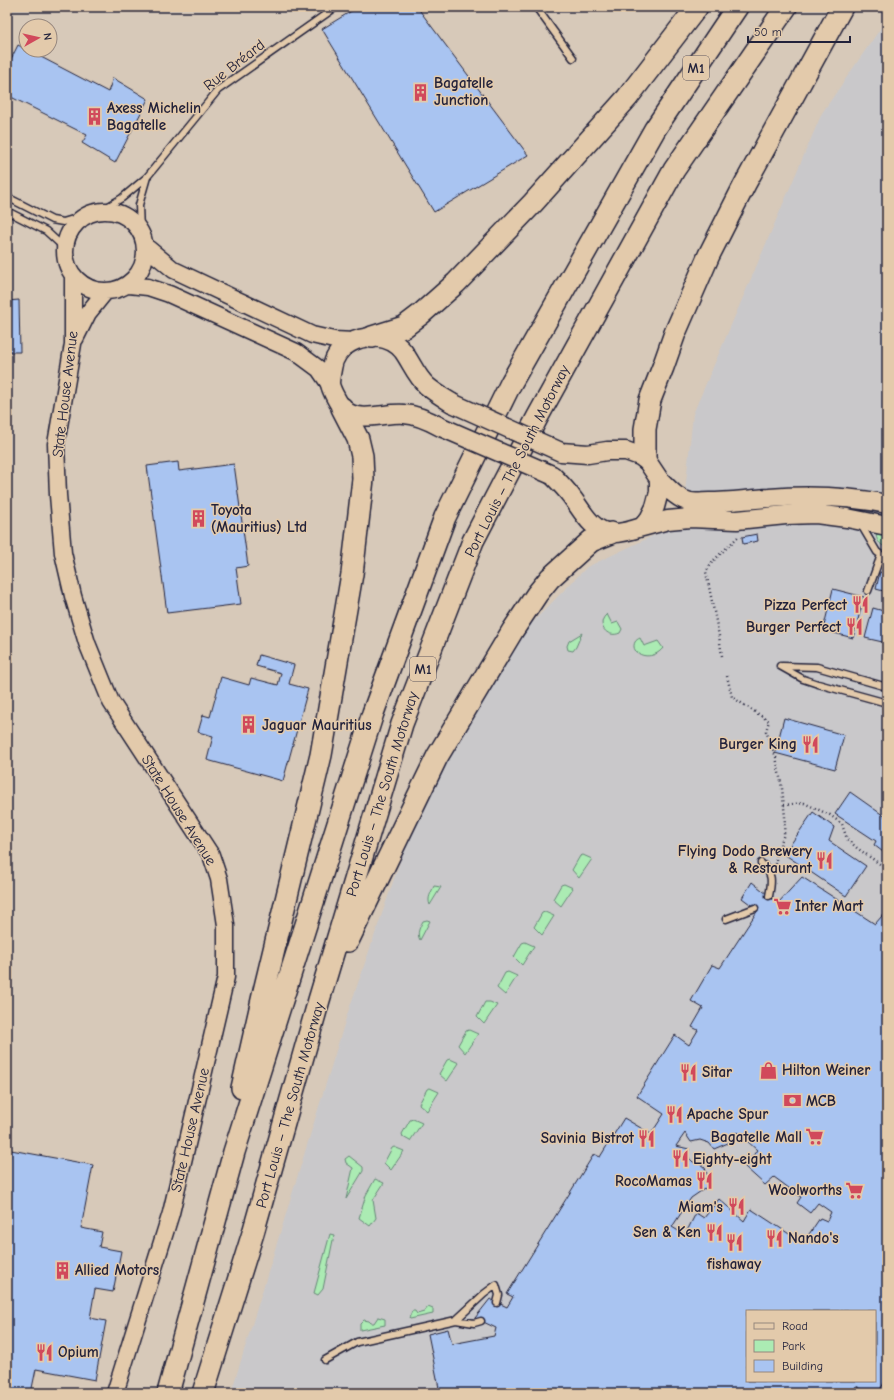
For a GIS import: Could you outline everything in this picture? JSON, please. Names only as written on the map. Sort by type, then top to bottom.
[{"type":"highway","points":[[363,339],[404,327],[421,314],[456,282],[532,203],[627,98],[697,7]]},
{"type":"highway","name":"Port Louis – The South Motorway","points":[[168,1393],[234,1152],[373,713],[444,518],[511,383],[655,129],[737,7]]},
{"type":"highway","name":"Port Louis – The South Motorway","points":[[203,1393],[253,1233],[319,1000],[402,724],[473,541],[537,418],[674,170],[786,7]]},
{"type":"highway","points":[[644,458],[645,429],[650,400],[675,333],[702,269],[745,184],[842,7]]},
{"type":"highway","points":[[234,1152],[242,1088],[321,755],[352,574],[363,479],[362,456],[358,439],[342,408]]},
{"type":"highway","points":[[319,1000],[437,757],[513,630],[537,594],[550,578],[591,541],[611,533]]},
{"type":"main road","points":[[887,504],[832,496],[800,496],[713,502],[692,502],[683,500],[672,492],[659,479],[644,458],[626,451],[607,451],[588,454],[561,452],[452,403],[427,386],[415,373],[402,350],[394,343],[383,339],[363,339],[347,345],[337,354],[332,364],[330,385],[342,408],[351,414],[375,417],[404,414],[425,419],[552,474],[588,520],[596,528],[611,533],[633,530],[668,520],[690,518],[737,520],[816,514],[887,526]]},
{"type":"main road","points":[[642,527],[649,519],[655,507],[659,492],[659,479]]},
{"type":"street","points":[[100,211],[112,211],[123,215],[133,222],[140,231],[145,246],[145,257],[142,268],[128,285],[117,290],[105,292],[92,290],[81,284],[73,277],[66,255],[68,234],[83,216],[100,211]]},
{"type":"street","points":[[145,246],[174,270],[312,335],[334,340],[363,339]]},
{"type":"street","name":"State House Avenue","points":[[73,277],[73,344],[56,444],[58,495],[63,553],[73,596],[87,643],[111,702],[211,855],[219,879],[226,925],[226,977],[174,1198],[115,1393]]},
{"type":"street","points":[[128,285],[148,287],[169,294],[296,352],[319,368],[330,385]]},
{"type":"street","points":[[73,344],[88,313],[105,292]]},
{"type":"lane","name":"Rue Bréard","points":[[100,211],[122,198],[147,177],[218,90],[336,7]]},
{"type":"lane","points":[[536,7],[573,58]]},
{"type":"lane","name":"Rue Bréard","points":[[140,231],[139,205],[147,177]]},
{"type":"lane","points":[[7,197],[52,220],[63,222],[83,216]]},
{"type":"lane","points":[[7,211],[46,231],[59,243],[66,255]]},
{"type":"lane","points":[[858,520],[877,552],[887,559]]},
{"type":"lane","points":[[868,591],[881,555]]},
{"type":"lane","points":[[887,687],[817,667],[780,666],[803,679],[887,703]]},
{"type":"lane","points":[[761,863],[768,868],[772,881],[769,896]]},
{"type":"lane","points":[[726,919],[755,908]]},
{"type":"lane","points":[[456,1320],[496,1285],[499,1295],[497,1302]]},
{"type":"lane","points":[[325,1360],[357,1342],[456,1320],[474,1323],[481,1321]]},
{"type":"path","points":[[722,656],[706,572],[712,561],[739,536]]},
{"type":"path","points":[[727,676],[732,697],[769,722],[766,731],[776,757],[785,817],[784,834],[776,857],[776,872],[772,881]]},
{"type":"path","points":[[784,805],[804,803],[830,815],[842,824],[847,839],[887,869]]},
{"type":"path","points":[[882,916],[887,909]]},
{"type":"shaded area","points":[[887,19],[887,1393],[231,1393],[347,1015],[423,795],[514,641],[587,567],[682,522],[693,414],[822,113]]},
{"type":"green space","points":[[880,532],[887,532],[887,548],[877,540],[876,535]]},
{"type":"green space","points":[[607,614],[612,624],[618,622],[622,629],[620,633],[611,634],[604,630],[602,622]]},
{"type":"green space","points":[[582,633],[573,651],[568,650],[567,646],[569,641]]},
{"type":"green space","points":[[640,638],[644,646],[658,641],[663,648],[658,653],[653,655],[642,655],[635,650],[634,646],[635,641]]},
{"type":"green space","points":[[583,855],[592,859],[579,878],[572,870],[580,856]]},
{"type":"green space","points":[[564,884],[573,888],[561,906],[553,899],[561,885]]},
{"type":"green space","points":[[434,886],[441,887],[430,905],[429,898]]},
{"type":"green space","points":[[545,912],[554,916],[542,935],[534,927],[542,913]]},
{"type":"green space","points":[[423,921],[430,921],[420,940],[418,932]]},
{"type":"green space","points":[[525,942],[534,946],[522,965],[514,957],[522,943]]},
{"type":"green space","points":[[508,972],[517,976],[505,995],[497,988],[505,973]]},
{"type":"green space","points":[[485,1002],[490,1002],[497,1005],[484,1024],[477,1017]]},
{"type":"green space","points":[[469,1030],[478,1034],[465,1053],[458,1045],[466,1031]]},
{"type":"green space","points":[[450,1059],[459,1063],[447,1081],[439,1074],[447,1060]]},
{"type":"green space","points":[[430,1088],[439,1092],[427,1111],[419,1104],[427,1089]]},
{"type":"green space","points":[[413,1119],[422,1123],[410,1141],[403,1137],[402,1134],[410,1120]]},
{"type":"green space","points":[[394,1147],[404,1151],[391,1170],[384,1163]]},
{"type":"green space","points":[[349,1156],[363,1167],[363,1171],[346,1199],[353,1168],[346,1163],[345,1159]]},
{"type":"green space","points":[[375,1179],[384,1183],[373,1200],[376,1218],[370,1226],[359,1218],[366,1195]]},
{"type":"green space","points":[[330,1234],[334,1235],[323,1289],[318,1295],[314,1293]]},
{"type":"green space","points":[[428,1307],[433,1309],[433,1314],[409,1318],[412,1311],[415,1311],[417,1314],[424,1312]]},
{"type":"green space","points":[[378,1317],[385,1319],[385,1325],[360,1330],[360,1324],[364,1320],[374,1323]]},
{"type":"building","name":"Bagatelle Junction","points":[[358,7],[417,7],[528,155],[434,212],[322,29]]},
{"type":"building","name":"Axess Michelin Bagatelle","points":[[18,45],[18,58],[43,58],[108,92],[113,78],[148,99],[115,163],[82,143],[87,135],[7,95],[7,67]]},
{"type":"building","points":[[19,300],[20,352],[7,352],[7,301]]},
{"type":"building","name":"Toyota (Mauritius) Ltd","points":[[178,462],[179,471],[234,464],[248,566],[236,568],[241,604],[167,613],[147,466]]},
{"type":"building","points":[[757,534],[758,541],[743,544],[742,537]]},
{"type":"building","points":[[880,572],[887,574],[887,592],[876,589]]},
{"type":"building","points":[[833,589],[864,597],[853,638],[823,630]]},
{"type":"building","points":[[873,608],[887,612],[887,643],[865,638]]},
{"type":"building","name":"Jaguar Mauritius","points":[[259,655],[294,665],[289,684],[308,689],[283,781],[207,760],[213,736],[198,732],[203,715],[210,717],[221,677],[249,685],[251,678],[278,685],[281,673],[256,666]]},
{"type":"building","name":"Burger King","points":[[784,718],[844,735],[835,769],[775,753]]},
{"type":"building","points":[[850,792],[887,818],[887,855],[874,845],[876,841],[835,814]]},
{"type":"building","name":"Flying Dodo Brewery & Restaurant","points":[[813,812],[834,827],[829,841],[866,866],[846,896],[784,854]]},
{"type":"building","name":"Bagatelle Mall","points":[[802,877],[875,924],[882,916],[887,919],[887,1378],[878,1393],[869,1393],[856,1386],[852,1393],[440,1393],[428,1334],[448,1329],[452,1344],[494,1336],[496,1328],[475,1318],[490,1299],[507,1307],[513,1297],[507,1294],[594,1154],[600,1157],[624,1118],[651,1134],[664,1114],[637,1096],[675,1035],[689,1045],[698,1030],[692,1027],[703,1008],[691,1001],[712,965],[720,968],[758,910],[742,898],[752,882],[778,903]],"holes":[[[737,1132],[757,1150],[745,1167],[765,1185],[774,1177],[801,1197],[797,1203],[810,1213],[818,1203],[831,1212],[827,1221],[820,1218],[803,1243],[751,1209],[744,1221],[719,1199],[704,1218],[696,1213],[685,1235],[672,1227],[691,1198],[707,1187],[708,1177],[705,1168],[699,1163],[693,1162],[689,1158],[689,1149],[676,1146],[685,1133],[691,1142],[700,1140],[709,1143],[714,1149],[728,1143]]]},
{"type":"building","name":"Allied Motors","points":[[11,1150],[93,1165],[81,1228],[102,1232],[99,1247],[121,1251],[113,1292],[95,1289],[90,1318],[106,1321],[95,1380],[36,1369],[31,1393],[7,1393],[7,1174]]},
{"type":"place","name":"Bagatelle Junction","points":[[421,92]]},
{"type":"place","name":"Axess Michelin Bagatelle","points":[[94,117]]},
{"type":"place","name":"Toyota (Mauritius) Ltd","points":[[198,519]]},
{"type":"place","name":"Pizza Perfect","points":[[860,605]]},
{"type":"place","name":"Burger Perfect","points":[[854,627]]},
{"type":"place","name":"Jaguar Mauritius","points":[[249,725]]},
{"type":"place","name":"Burger King","points":[[810,744]]},
{"type":"place","name":"Flying Dodo Brewery & Restaurant","points":[[825,860]]},
{"type":"place","name":"Inter Mart","points":[[782,906]]},
{"type":"place","name":"Hilton Weiner","points":[[769,1070]]},
{"type":"place","name":"Sitar","points":[[689,1072]]},
{"type":"place","name":"MCB","points":[[793,1101]]},
{"type":"place","name":"Apache Spur","points":[[674,1114]]},
{"type":"place","name":"Bagatelle Mall","points":[[815,1137]]},
{"type":"place","name":"Savinia Bistrot","points":[[647,1138]]},
{"type":"place","name":"Eighty-eight","points":[[680,1159]]},
{"type":"place","name":"RocoMamas","points":[[705,1181]]},
{"type":"place","name":"Woolworths","points":[[855,1190]]},
{"type":"place","name":"Miam's","points":[[736,1207]]},
{"type":"place","name":"Sen & Ken","points":[[714,1232]]},
{"type":"place","name":"Nando's","points":[[775,1238]]},
{"type":"place","name":"fishaway","points":[[734,1243]]},
{"type":"place","name":"Allied Motors","points":[[62,1270]]},
{"type":"place","name":"Opium","points":[[45,1352]]}]
